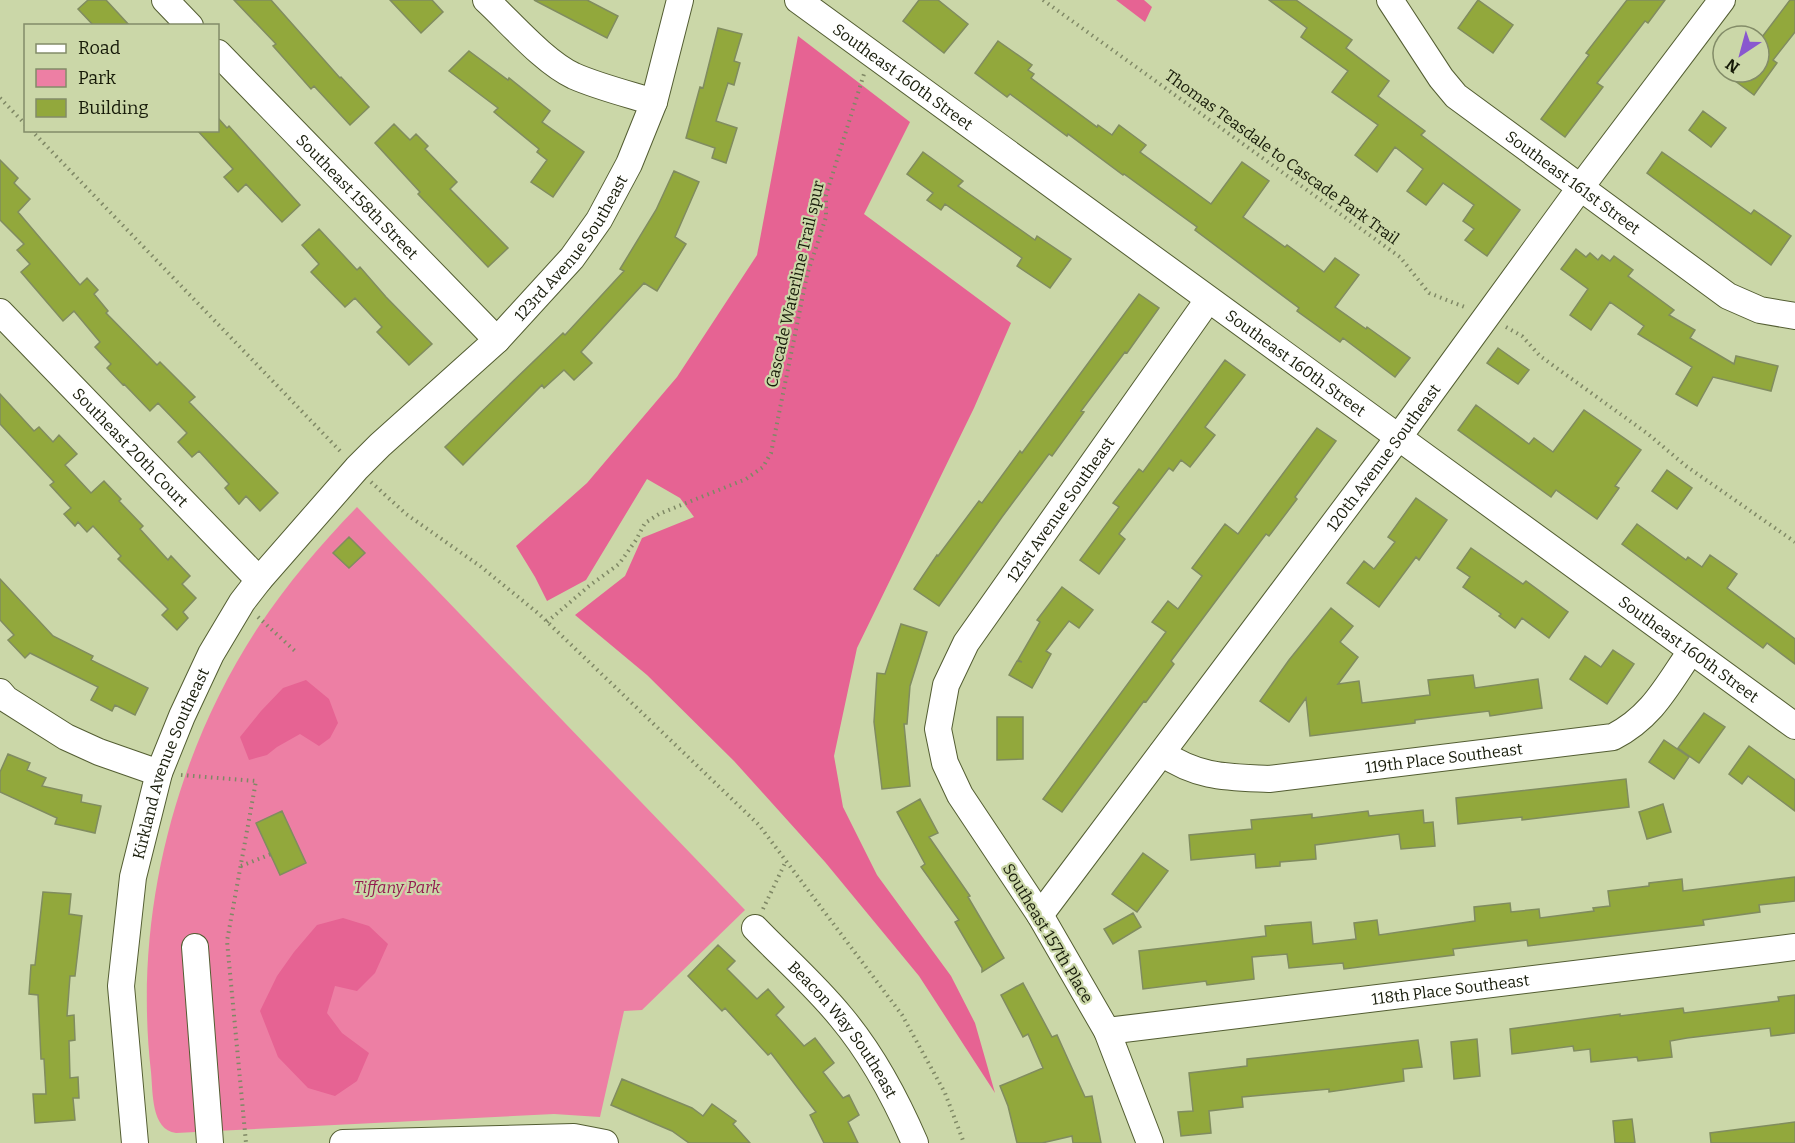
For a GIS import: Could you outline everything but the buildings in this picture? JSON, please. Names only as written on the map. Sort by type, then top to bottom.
[{"type":"street","points":[[165,0],[188,24]]},
{"type":"street","points":[[486,0],[560,68],[574,76],[654,102]]},
{"type":"street","name":"123rd Avenue Southeast","points":[[380,445],[496,340],[572,258],[599,220],[629,164],[654,102],[680,0]]},
{"type":"street","name":"Southeast 160th Street","points":[[798,0],[1795,726]]},
{"type":"street","name":"Southeast 161st Street","points":[[1390,0],[1441,78],[1456,96],[1728,296],[1760,310],[1795,315]]},
{"type":"street","name":"120th Avenue Southeast","points":[[1040,915],[1398,438],[1580,188],[1722,0]]},
{"type":"street","name":"Southeast 158th Street","points":[[219,55],[496,340]]},
{"type":"street","name":"121st Avenue Southeast","points":[[938,729],[946,685],[966,643],[1208,300]]},
{"type":"street","name":"Southeast 20th Court","points":[[1,314],[259,580]]},
{"type":"street","name":"Kirkland Avenue Southeast","points":[[135,1143],[121,986],[133,877],[159,773],[211,654],[242,602],[357,468],[380,445]]},
{"type":"street","name":"119th Place Southeast","points":[[1162,753],[1180,765],[1197,772],[1221,777],[1269,779],[1612,736],[1631,728],[1651,710],[1691,651]]},
{"type":"street","points":[[0,692],[6,699],[66,737],[99,752],[159,773]]},
{"type":"street","name":"Southeast 157th Place","points":[[938,729],[945,762],[960,795],[1040,915],[1107,1031],[1150,1143]]},
{"type":"street","name":"Beacon Way Southeast","points":[[755,928],[841,1017],[868,1056],[900,1110],[915,1143]]},
{"type":"street","points":[[195,947],[210,1143]]},
{"type":"street","name":"118th Place Southeast","points":[[1107,1031],[1795,947]]},
{"type":"street","points":[[343,1143],[574,1137],[605,1143]]},
{"type":"path","name":"Thomas Teasdale to Cascade Park Trail","points":[[1043,0],[1400,257],[1429,293],[1487,316],[1522,336],[1540,356],[1648,434],[1686,466],[1795,542]]},
{"type":"path","name":"Cascade Waterline Trail spur","points":[[547,622],[619,564],[645,523],[659,514],[746,479],[763,467],[771,453],[807,275],[826,217],[826,195],[862,78],[873,55]]},
{"type":"path","points":[[0,98],[24,123]]},
{"type":"path","points":[[33,132],[393,504],[480,566],[547,622],[759,825],[902,1015],[945,1093],[964,1143]]},
{"type":"path","points":[[242,602],[295,651]]},
{"type":"path","points":[[159,773],[256,781],[227,941],[246,1143]]},
{"type":"path","points":[[241,866],[270,854]]},
{"type":"path","points":[[755,928],[786,861]]},
{"type":"green space","name":"Tiffany Park","points":[[357,507],[745,910],[642,1010],[624,1011],[600,1117],[554,1114],[176,1133],[162,1125],[158,1118],[153,1099],[147,1014],[148,955],[155,897],[166,840],[183,783],[204,728],[229,676],[259,626],[305,564]]},
{"type":"shaded area","points":[[1116,0],[1144,0],[1152,7],[1145,22]]},
{"type":"shaded area","points":[[798,36],[910,122],[864,214],[1011,323],[974,408],[857,648],[834,756],[843,807],[877,875],[951,976],[975,1023],[995,1093],[919,976],[825,862],[734,761],[647,675],[575,615],[625,576],[642,538],[694,517],[680,498],[647,479],[586,580],[547,601],[516,546],[587,483],[677,377],[757,255]]},
{"type":"shaded area","points":[[306,680],[329,699],[338,723],[330,738],[319,746],[300,734],[267,755],[249,760],[240,737],[283,688]]},
{"type":"shaded area","points":[[343,918],[369,926],[388,944],[375,973],[357,991],[335,986],[327,1013],[342,1033],[369,1053],[357,1081],[335,1096],[308,1088],[278,1057],[260,1011],[277,976],[317,925]]}]
